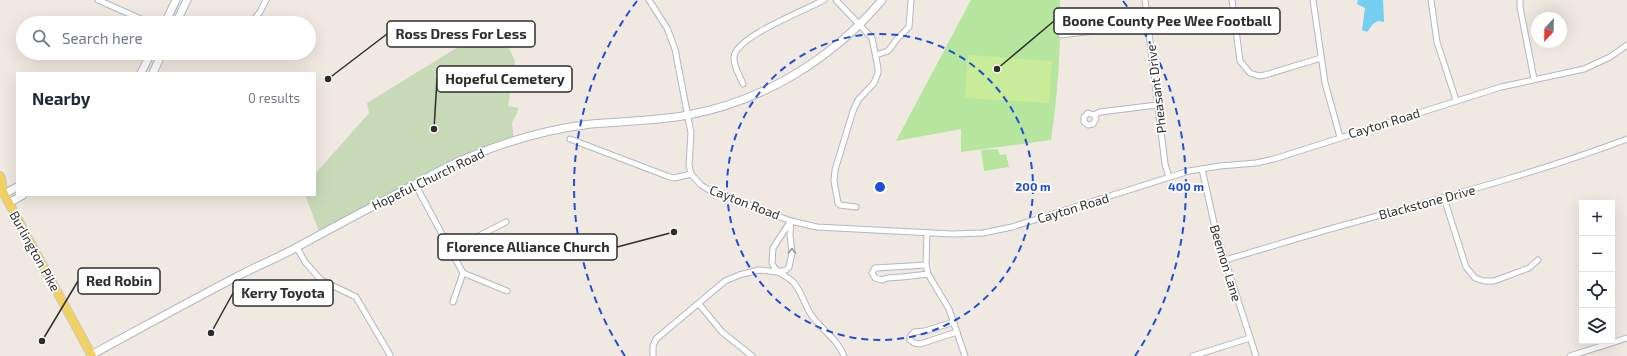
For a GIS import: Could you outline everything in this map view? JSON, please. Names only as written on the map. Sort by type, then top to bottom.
[{"type":"main road","points":[[168,16],[176,0]]},
{"type":"main road","points":[[179,16],[187,0]]},
{"type":"main road","name":"Hopeful Church Road","points":[[91,356],[239,275],[297,248],[415,184],[471,156],[520,138],[583,125],[659,119],[688,115],[737,102],[779,83],[824,55],[860,25],[882,0]]},
{"type":"main road","points":[[142,72],[148,60]]},
{"type":"main road","points":[[152,72],[158,60]]},
{"type":"main road","name":"Burlington Pike","points":[[0,176],[2,180],[2,190],[91,356]]},
{"type":"main road","points":[[2,190],[16,187]]},
{"type":"main road","points":[[9,203],[21,196]]},
{"type":"street","points":[[98,0],[134,16]]},
{"type":"street","points":[[257,16],[266,0]]},
{"type":"street","points":[[570,139],[667,176],[674,178],[691,174],[691,133],[672,39],[661,17],[649,0]]},
{"type":"street","points":[[743,84],[734,60],[736,51],[741,45],[760,32],[824,0]]},
{"type":"street","points":[[836,0],[872,38],[878,68],[877,78],[858,100],[852,110],[834,176],[838,203],[840,205],[856,208]]},
{"type":"street","points":[[876,55],[888,51],[909,27],[911,0]]},
{"type":"street","name":"Pheasant Drive","points":[[1145,0],[1157,105],[1165,164],[1169,178]]},
{"type":"street","points":[[1232,0],[1240,61],[1250,73],[1259,76],[1265,75],[1321,58]]},
{"type":"street","points":[[1313,0],[1325,83],[1340,137]]},
{"type":"street","points":[[1432,0],[1438,42],[1456,100]]},
{"type":"street","points":[[1520,0],[1520,7],[1534,79]]},
{"type":"street","points":[[1061,35],[1148,24]]},
{"type":"street","name":"Cayton Road","points":[[691,174],[709,190],[791,221],[817,227],[967,234],[1012,227],[1202,169],[1264,161],[1501,86],[1584,69],[1610,57],[1627,45]]},
{"type":"street","points":[[1094,115],[1100,112],[1157,105]]},
{"type":"street","name":"Blackstone Drive","points":[[1225,260],[1555,165],[1627,139]]},
{"type":"street","name":"Beemon Lane","points":[[1202,169],[1216,232],[1256,356]]},
{"type":"street","points":[[415,184],[463,273],[507,291]]},
{"type":"street","points":[[1444,198],[1466,267],[1475,278],[1484,281],[1494,281],[1529,268],[1538,260]]},
{"type":"street","points":[[777,272],[772,263],[773,248],[791,221]]},
{"type":"street","points":[[777,272],[786,270],[791,260],[791,221]]},
{"type":"street","points":[[451,250],[506,222]]},
{"type":"street","points":[[927,233],[926,265],[928,274],[943,298],[954,322],[965,356]]},
{"type":"street","points":[[297,248],[305,262],[321,280],[356,297],[390,355]]},
{"type":"street","points":[[926,265],[903,267],[877,266],[872,274],[875,278],[882,280],[887,278],[902,278],[928,274]]},
{"type":"street","points":[[653,356],[653,346],[656,339],[725,281],[739,275],[759,270],[777,272],[788,277],[796,285],[810,314],[843,352],[844,356]]},
{"type":"street","points":[[454,302],[463,273]]},
{"type":"street","points":[[699,304],[722,332],[752,356]]},
{"type":"street","points":[[954,322],[925,331],[914,332],[910,337],[910,340],[914,343],[920,344],[957,332]]},
{"type":"street","points":[[1193,356],[1250,338]]},
{"type":"street","points":[[1570,356],[1627,338]]},
{"type":"green space","points":[[971,0],[1060,0],[1060,35],[1056,105],[1051,140],[961,152],[961,129],[896,141]]},
{"type":"green space","points":[[497,23],[515,61],[508,106],[519,108],[512,123],[514,140],[486,150],[320,234],[305,196],[316,196],[316,173],[369,113],[367,103]]},
{"type":"green space","points":[[968,55],[1052,61],[1049,103],[965,98]]},
{"type":"green space","points":[[998,149],[1000,155],[1006,154],[1009,167],[984,171],[981,150]]},
{"type":"water","points":[[1358,0],[1383,0],[1384,22],[1378,21],[1373,24],[1367,32],[1362,30],[1365,8],[1357,4]]},
{"type":"place","name":"Boone County Pee Wee Football","points":[[997,69]]},
{"type":"place","name":"Ross Dress For Less","points":[[328,79]]},
{"type":"place","name":"Hopeful Cemetery","points":[[434,129]]},
{"type":"place","name":"Florence Alliance Church","points":[[674,232]]},
{"type":"place","name":"Kerry Toyota","points":[[211,333]]},
{"type":"place","name":"Red Robin","points":[[42,341]]}]
